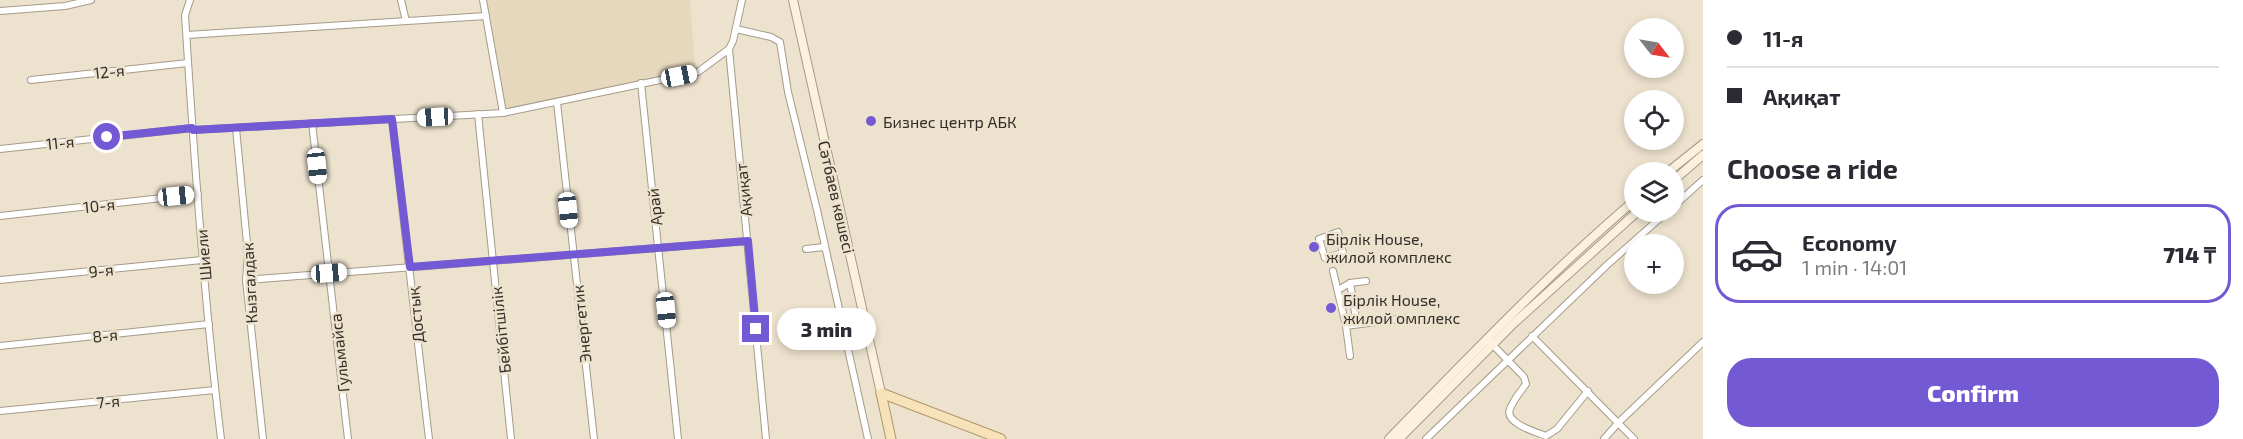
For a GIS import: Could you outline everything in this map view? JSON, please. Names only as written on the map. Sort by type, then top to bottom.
[{"type":"main road","name":"Сәтбаев көшесі","points":[[793,0],[881,393]]},
{"type":"main road","points":[[1680,162],[1703,144]]},
{"type":"main road","points":[[1684,171],[1703,155]]},
{"type":"main road","points":[[1389,439],[1582,247],[1624,210]]},
{"type":"main road","points":[[1399,439],[1490,341],[1626,222]]},
{"type":"main road","points":[[881,393],[891,439]]},
{"type":"main road","points":[[881,393],[1001,439]]},
{"type":"street","points":[[0,10],[91,0]]},
{"type":"street","name":"Шиели","points":[[190,0],[185,15],[188,63],[202,260],[221,439]]},
{"type":"street","points":[[401,0],[406,21]]},
{"type":"street","points":[[483,0],[502,113]]},
{"type":"street","points":[[729,49],[742,0]]},
{"type":"street","points":[[187,34],[486,16]]},
{"type":"street","points":[[736,29],[771,37],[780,42],[788,92],[868,439]]},
{"type":"street","name":"11-я","points":[[0,149],[193,129],[502,113],[698,72],[729,49]]},
{"type":"street","name":"Ақиқат","points":[[729,49],[766,439]]},
{"type":"street","name":"12-я","points":[[31,80],[188,63]]},
{"type":"street","name":"Арай","points":[[641,83],[678,439]]},
{"type":"street","name":"Энергетик","points":[[557,102],[594,439]]},
{"type":"street","name":"Бейбітшілік","points":[[478,114],[512,439]]},
{"type":"street","name":"Достық","points":[[392,119],[429,439]]},
{"type":"street","name":"Гульмайса","points":[[312,123],[348,439]]},
{"type":"street","name":"Кызгалдак","points":[[236,128],[248,254],[246,280],[263,439]]},
{"type":"street","points":[[1684,197],[1703,180]]},
{"type":"street","name":"10-я","points":[[0,216],[198,194]]},
{"type":"street","points":[[1426,439],[1532,336],[1656,222]]},
{"type":"street","points":[[1338,232],[1342,253],[1325,258],[1319,239],[1338,232]]},
{"type":"street","points":[[246,280],[574,255],[659,246],[748,241]]},
{"type":"street","points":[[806,249],[824,247]]},
{"type":"street","name":"9-я","points":[[0,280],[202,260]]},
{"type":"street","points":[[1333,271],[1346,326],[1350,356]]},
{"type":"street","points":[[1338,290],[1350,283],[1365,281]]},
{"type":"street","points":[[1350,283],[1357,324]]},
{"type":"street","points":[[1346,326],[1405,318]]},
{"type":"street","name":"8-я","points":[[0,346],[209,324]]},
{"type":"street","points":[[1532,336],[1634,439]]},
{"type":"street","points":[[1490,341],[1524,376],[1526,384],[1509,410],[1509,416],[1516,423],[1546,436],[1557,429],[1588,392]]},
{"type":"street","points":[[1604,439],[1703,342]]},
{"type":"street","name":"7-я","points":[[0,411],[215,390]]},
{"type":"shaded area","points":[[483,0],[690,0],[695,69],[503,110]]},
{"type":"place","name":"Бизнес центр АБК","points":[[871,121]]},
{"type":"place","name":"Бірлік House, жилой комплекс","points":[[1314,247]]},
{"type":"place","name":"Бірлік House, жилой омплекс","points":[[1331,308]]},
{"type":"route","points":[[107,137],[192,128],[193,130],[392,119],[410,267],[574,255],[659,246],[748,241],[756,329]]}]
